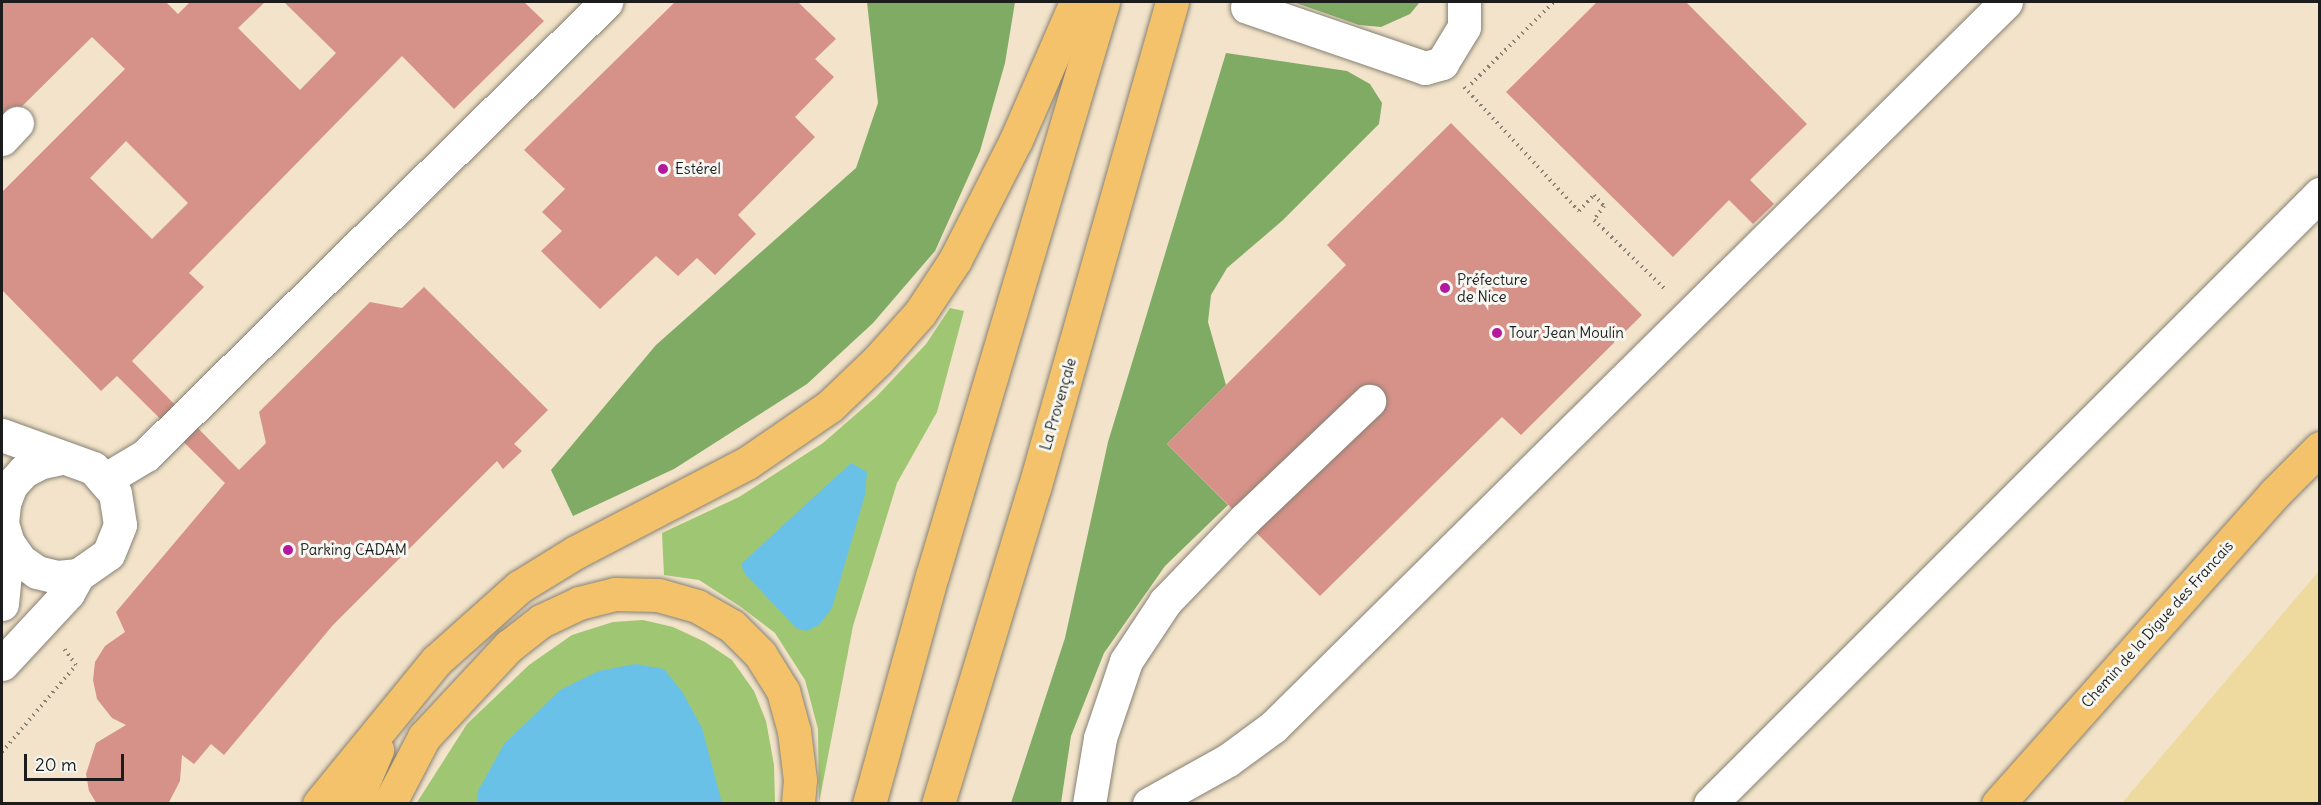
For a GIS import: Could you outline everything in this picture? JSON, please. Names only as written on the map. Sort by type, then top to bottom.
[{"type":"main road","points":[[319,804],[437,660],[519,587],[576,552],[747,463],[830,406],[878,360],[920,313],[955,260],[1016,140],[1076,2]]},
{"type":"main road","points":[[869,804],[932,576],[1103,2]]},
{"type":"main road","name":"La Provençale","points":[[938,804],[1034,489],[1172,2]]},
{"type":"main road","name":"Chemin de la Digue des Francais","points":[[1998,804],[2188,589],[2319,448]]},
{"type":"main road","points":[[389,804],[424,737],[509,645],[541,621],[579,603],[615,594],[658,595],[697,606],[732,626],[760,654],[783,692],[794,731],[800,780],[798,804]]},
{"type":"main road","points":[[354,804],[391,718]]},
{"type":"street","points":[[1247,7],[1425,68],[1442,63],[1464,27],[1464,2]]},
{"type":"street","points":[[1149,804],[1228,760],[1273,727],[2006,2]]},
{"type":"street","points":[[106,479],[146,455],[597,4]]},
{"type":"street","points":[[1710,804],[2319,194]]},
{"type":"street","points":[[1089,804],[1100,738],[1126,661],[1165,602],[1244,520],[1369,401]]},
{"type":"street","points":[[2,435],[61,458],[78,461],[106,479],[120,509],[116,540],[95,567],[78,575],[57,577],[37,572],[20,560],[4,530]]},
{"type":"street","points":[[2,604],[4,530],[11,485],[33,466],[61,458]]},
{"type":"street","points":[[2,664],[68,593],[78,575]]},
{"type":"path","points":[[1466,89],[1554,2]]},
{"type":"path","points":[[1442,63],[1579,211],[1594,195],[1604,206],[1594,220],[1690,314]]},
{"type":"path","points":[[2,752],[76,665],[43,621]]},
{"type":"green space","points":[[867,2],[1015,2],[1005,63],[980,151],[935,251],[873,323],[807,384],[674,469],[573,516],[551,470],[656,345],[856,168],[878,103]]},
{"type":"green space","points":[[1293,2],[1420,2],[1410,14],[1381,27],[1359,25]]},
{"type":"green space","points":[[1226,53],[1347,71],[1370,84],[1382,103],[1379,124],[1283,220],[1227,268],[1211,295],[1208,322],[1226,385],[1167,444],[1228,505],[1165,566],[1104,653],[1071,736],[1061,803],[1011,803],[1065,638],[1108,442]]},
{"type":"green space","points":[[950,308],[964,311],[937,412],[897,483],[853,626],[819,803],[818,729],[805,680],[775,633],[741,607],[699,580],[664,575],[662,533],[739,497],[823,443],[877,396],[926,344]]},
{"type":"green space","points":[[643,620],[673,627],[705,642],[732,660],[754,691],[766,721],[774,765],[775,803],[416,804],[467,724],[529,665],[572,635],[613,622]]},
{"type":"sand","points":[[2319,571],[2319,803],[2122,803]]},
{"type":"water","points":[[851,463],[867,472],[865,495],[832,608],[819,625],[806,631],[796,628],[745,574],[741,564]]},
{"type":"water","points":[[635,664],[664,669],[683,693],[702,728],[722,803],[477,803],[478,791],[504,744],[560,690],[599,671]]},
{"type":"building","points":[[2,2],[166,2],[178,14],[190,2],[265,2],[238,28],[300,90],[336,53],[284,2],[524,2],[544,21],[454,109],[402,56],[189,273],[204,287],[132,361],[239,470],[266,443],[259,412],[370,302],[402,308],[424,287],[548,410],[514,444],[522,451],[503,469],[497,461],[333,625],[224,755],[211,744],[194,764],[182,755],[180,781],[168,804],[97,804],[89,791],[86,774],[96,743],[126,725],[112,718],[97,699],[93,680],[95,662],[105,646],[125,632],[116,612],[225,483],[117,376],[101,391],[2,290],[2,192],[125,69],[92,37],[2,126]],"holes":[[[126,141],[188,203],[152,239],[90,178]]]},
{"type":"building","name":"Estérel","points":[[675,2],[798,2],[836,39],[815,59],[834,77],[795,117],[815,137],[738,215],[756,234],[715,275],[697,258],[678,276],[656,256],[600,309],[541,251],[562,231],[542,212],[565,189],[524,150]]},
{"type":"building","points":[[1597,2],[1686,2],[1807,124],[1750,180],[1774,204],[1753,224],[1729,200],[1673,257],[1506,92]]},
{"type":"building","points":[[1451,123],[1642,315],[1521,435],[1502,417],[1320,596],[1167,444],[1346,265],[1327,245]]},
{"type":"place","name":"Estérel","points":[[663,169]]},
{"type":"place","name":"Préfecture de Nice","points":[[1445,288]]},
{"type":"place","name":"Tour Jean Moulin","points":[[1497,333]]},
{"type":"place","name":"Parking CADAM","points":[[288,550]]}]
